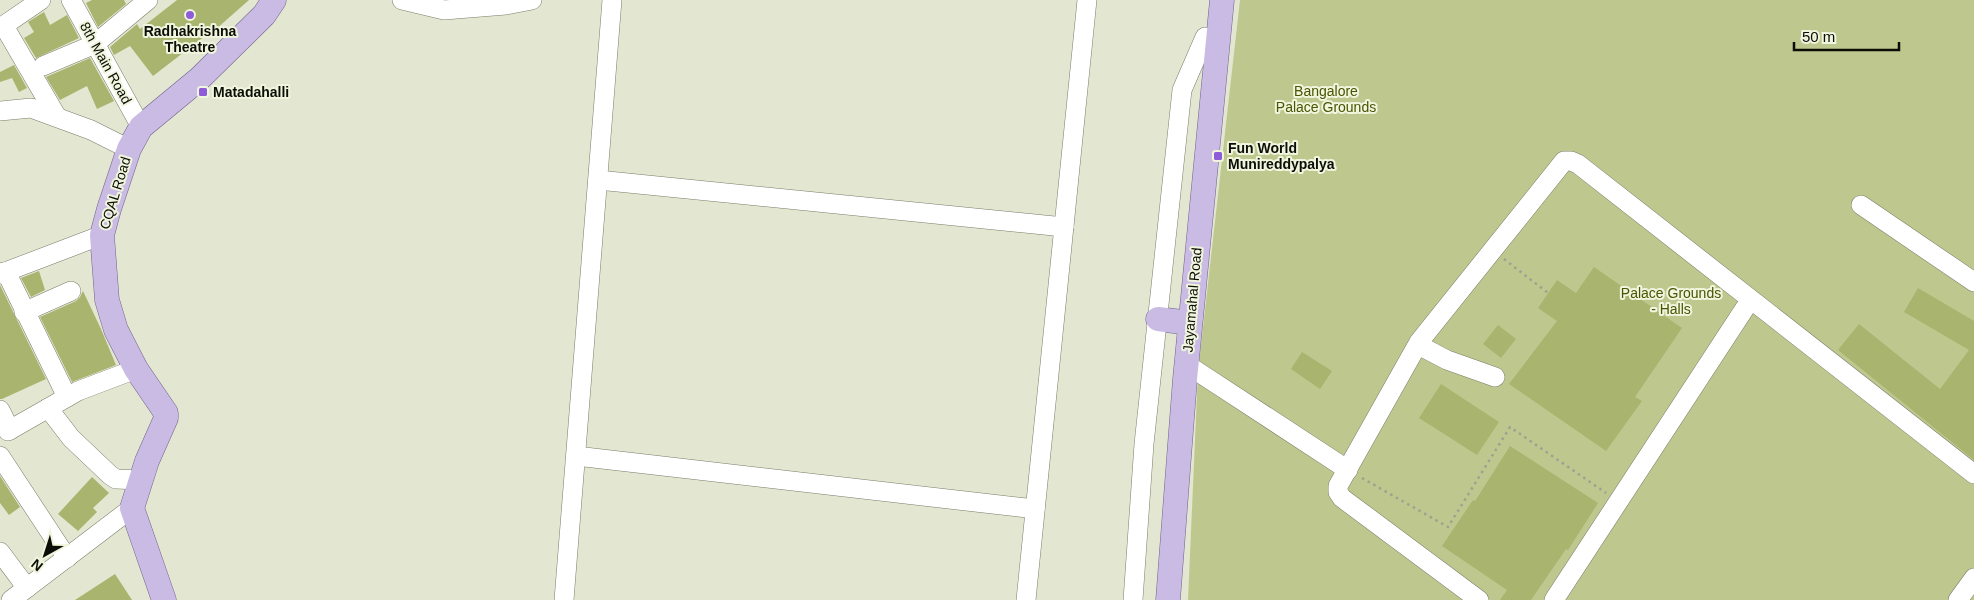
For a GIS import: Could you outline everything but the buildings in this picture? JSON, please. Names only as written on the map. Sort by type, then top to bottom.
[{"type":"main road","name":"CQAL Road","points":[[132,508],[147,461],[166,418],[166,413],[136,369],[116,330],[107,300],[102,235],[109,209],[129,149],[141,127],[199,79],[264,15],[274,0]]},
{"type":"main road","name":"Jayamahal Road","points":[[1168,600],[1181,374],[1175,321],[1208,0]]},
{"type":"main road","name":"Jayamahal Road","points":[[1175,321],[1222,0]]},
{"type":"main road","name":"Jayamahal Road","points":[[1156,600],[1181,374]]},
{"type":"main road","points":[[132,508],[164,600]]},
{"type":"street","points":[[41,0],[2,27],[57,117]]},
{"type":"street","name":"8th Main Road","points":[[71,0],[141,127]]},
{"type":"street","points":[[43,66],[95,44],[148,0]]},
{"type":"street","points":[[402,0],[444,10],[506,5],[532,0]]},
{"type":"street","points":[[564,600],[612,0]]},
{"type":"street","points":[[1026,600],[1087,0]]},
{"type":"street","points":[[0,111],[31,108],[91,130],[129,149]]},
{"type":"street","points":[[1479,600],[1342,498],[1338,492],[1338,486],[1419,342],[1502,256],[1564,162],[1571,161],[1578,164],[1974,474]]},
{"type":"street","points":[[1407,364],[1426,349],[1470,287],[1526,218],[1571,174],[1579,177],[1974,488]]},
{"type":"street","points":[[598,180],[1064,227]]},
{"type":"street","points":[[1861,205],[1974,282]]},
{"type":"street","points":[[2,273],[102,235]]},
{"type":"street","points":[[2,273],[8,276],[67,397]]},
{"type":"street","points":[[24,312],[71,291]]},
{"type":"street","points":[[1554,600],[1620,502],[1745,308]]},
{"type":"street","points":[[1133,600],[1144,444],[1175,321]]},
{"type":"street","points":[[1426,349],[1447,360],[1495,377]]},
{"type":"street","points":[[0,410],[9,430],[78,391],[136,369]]},
{"type":"street","points":[[1181,374],[1348,470]]},
{"type":"street","points":[[48,408],[71,438],[110,476],[141,480]]},
{"type":"street","points":[[0,456],[67,558]]},
{"type":"street","points":[[576,456],[1035,509]]},
{"type":"street","points":[[11,600],[132,508]]},
{"type":"street","points":[[0,552],[27,588]]},
{"type":"street","points":[[1958,600],[1974,578]]},
{"type":"path","points":[[1502,256],[1548,293]]},
{"type":"path","points":[[1348,470],[1448,527],[1510,427],[1620,502]]},
{"type":"green space","name":"Palace Grounds - Halls","points":[[1240,0],[1974,0],[1974,600],[1188,600],[1198,372]]},
{"type":"place","name":"Radhakrishna Theatre","points":[[190,15]]},
{"type":"place","name":"Matadahalli","points":[[203,92]]},
{"type":"place","name":"Fun World Munireddypalya","points":[[1218,156]]},
{"type":"park label","name":"Bangalore Palace Grounds","points":[[1326,99]]}]
